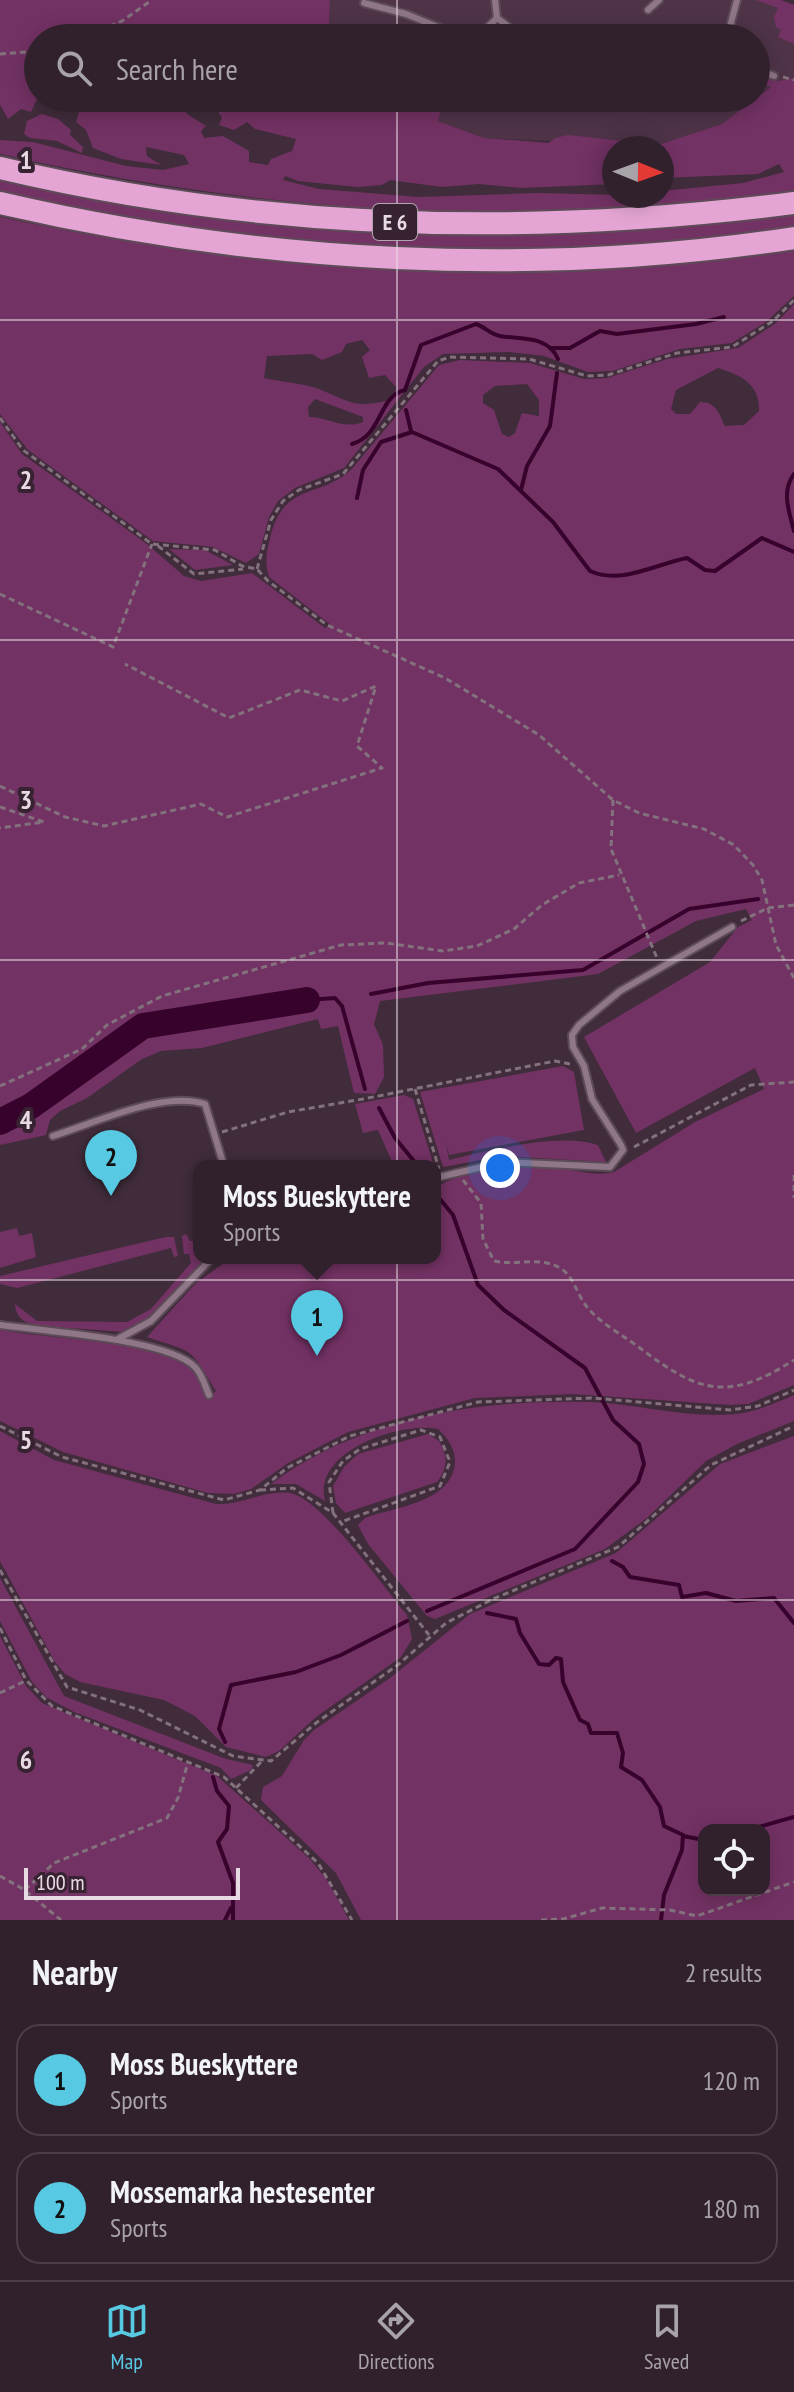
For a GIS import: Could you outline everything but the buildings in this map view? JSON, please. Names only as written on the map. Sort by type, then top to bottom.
[{"type":"highway","name":"E 6","points":[[0,168],[112,191],[238,210],[425,224],[624,220],[794,203]]},
{"type":"highway","name":"E 6","points":[[0,203],[120,227],[251,246],[355,255],[542,258],[643,254],[794,238]]},
{"type":"lane","points":[[495,0],[497,18],[505,24]]},
{"type":"lane","points":[[648,10],[659,0]]},
{"type":"lane","points":[[731,24],[737,0]]},
{"type":"lane","points":[[364,3],[431,24]]},
{"type":"lane","points":[[491,24],[497,18]]},
{"type":"lane","points":[[770,74],[774,76]]},
{"type":"lane","points":[[441,1175],[504,1162],[605,1168],[623,1150],[592,1099],[584,1066],[573,1047],[572,1035],[579,1025],[620,991],[732,927]]},
{"type":"lane","points":[[53,1136],[168,1100],[193,1100],[205,1104],[222,1160]]},
{"type":"lane","points":[[118,1339],[151,1321],[206,1264]]},
{"type":"lane","points":[[0,1325],[118,1339],[183,1359],[195,1366],[209,1395]]},
{"type":"path","points":[[115,24],[152,0]]},
{"type":"path","points":[[0,54],[24,52]]},
{"type":"path","points":[[257,569],[271,520],[283,501],[299,490],[343,474],[438,361],[450,357],[529,359],[587,376],[608,375],[677,353],[732,347],[773,321],[794,300]]},
{"type":"path","points":[[0,418],[23,450],[152,544],[215,550],[247,568]]},
{"type":"path","points":[[0,594],[113,647],[152,544]]},
{"type":"path","points":[[158,546],[194,574],[212,575],[257,569],[268,581],[327,625],[445,678],[539,735],[613,800],[639,813],[704,829],[734,845],[762,880],[776,945],[794,978]]},
{"type":"path","points":[[0,786],[65,817],[104,826],[201,804],[227,817],[382,768],[357,746],[376,686],[342,701],[300,690],[229,718],[125,664]]},
{"type":"path","points":[[613,800],[609,832],[619,875],[661,968]]},
{"type":"path","points":[[0,807],[44,822],[0,828]]},
{"type":"path","points":[[0,1086],[82,1049],[107,1025],[162,996],[341,945],[386,943],[443,951],[477,946],[514,929],[542,905],[579,883],[619,875]]},
{"type":"path","points":[[732,927],[768,908],[794,905]]},
{"type":"path","points":[[215,1135],[288,1112],[555,1061],[584,1066]]},
{"type":"path","points":[[623,1150],[751,1085],[794,1082]]},
{"type":"path","points":[[415,1089],[434,1160]]},
{"type":"path","points":[[456,1171],[481,1203],[483,1239],[494,1261],[549,1262],[558,1266],[571,1279],[594,1315],[671,1373],[690,1383],[731,1388],[758,1380],[794,1360]]},
{"type":"path","points":[[794,1175],[794,1198]]},
{"type":"path","points":[[260,1490],[287,1468],[340,1440],[417,1415],[492,1400],[593,1398],[730,1410],[758,1406],[794,1390]]},
{"type":"path","points":[[0,1426],[62,1457],[207,1498],[233,1499],[260,1490],[293,1488],[333,1513],[429,1635]]},
{"type":"path","points":[[236,1788],[262,1762],[281,1756],[316,1723],[375,1683],[429,1635],[468,1610],[618,1547],[711,1465],[794,1426]]},
{"type":"path","points":[[333,1513],[329,1482],[351,1453],[421,1430],[434,1432],[440,1437],[450,1462],[440,1486],[341,1522]]},
{"type":"path","points":[[0,1570],[67,1687],[140,1710],[233,1756],[262,1762]]},
{"type":"path","points":[[0,1628],[26,1680],[52,1706],[219,1773],[318,1863],[352,1920]]},
{"type":"path","points":[[0,1693],[26,1680]]},
{"type":"path","points":[[25,1890],[54,1863],[167,1818],[178,1798],[188,1762]]},
{"type":"path","points":[[0,1876],[25,1890],[61,1920]]},
{"type":"path","points":[[541,1920],[563,1919],[602,1908],[670,1910],[697,1916],[794,1882]]},
{"type":"shaded area","points":[[0,0],[330,0],[329,24],[24,24],[24,110],[8,119],[0,105]]},
{"type":"shaded area","points":[[330,0],[781,0],[794,5],[794,78],[778,81],[770,87],[770,24],[329,24]]},
{"type":"shaded area","points":[[756,0],[781,0],[794,5],[794,44],[778,37],[781,30],[776,27],[774,17],[778,8]]},
{"type":"shaded area","points":[[794,78],[794,190],[674,204],[674,190],[743,183],[784,172],[779,164],[758,174],[674,178],[674,140],[722,124],[738,112],[770,112],[770,79]]},
{"type":"shaded area","points":[[79,112],[186,112],[206,126],[201,131],[204,138],[223,136],[249,151],[249,162],[268,165],[271,159],[292,151],[296,139],[255,129],[247,122],[234,130],[219,125],[222,118],[218,112],[441,112],[438,121],[484,138],[549,143],[568,135],[602,139],[602,185],[522,188],[479,184],[442,187],[390,180],[382,185],[357,187],[298,181],[285,176],[283,180],[319,189],[419,197],[537,193],[602,195],[602,208],[624,208],[495,212],[395,210],[295,202],[97,174],[0,154],[0,140],[33,142],[126,166],[163,170],[189,164],[184,155],[146,147],[147,156],[161,165],[121,159],[93,148],[86,130],[76,122]]},
{"type":"shaded area","points":[[441,112],[738,112],[722,124],[674,140],[674,136],[602,136],[602,143],[484,138],[438,121]]},
{"type":"shaded area","points":[[42,114],[58,119],[71,130],[70,135],[83,147],[82,153],[57,141],[30,138],[24,134],[27,121]]},
{"type":"shaded area","points":[[0,177],[550,233],[677,226],[794,212],[794,228],[602,246],[474,249],[345,245],[210,230],[0,194]]},
{"type":"shaded area","points":[[0,217],[197,251],[396,269],[495,272],[595,270],[695,263],[794,251],[794,296],[766,322],[732,343],[680,349],[613,371],[588,372],[544,356],[509,352],[443,354],[424,367],[344,468],[295,488],[278,501],[269,517],[259,554],[246,563],[213,547],[153,541],[28,450],[0,414]],"holes":[[[362,340],[370,350],[362,357],[369,378],[385,375],[397,388],[390,400],[353,403],[312,387],[264,378],[267,356],[312,354],[322,360],[342,352],[346,344]],[[315,399],[363,417],[363,422],[349,425],[309,417],[308,407]]]},
{"type":"shaded area","points":[[794,304],[794,1385],[748,1404],[730,1405],[572,1394],[475,1398],[348,1432],[288,1463],[251,1489],[234,1494],[208,1493],[63,1452],[0,1421],[0,1330],[124,1346],[171,1358],[191,1370],[207,1398],[216,1391],[195,1358],[183,1349],[147,1337],[196,1283],[223,1264],[441,1264],[441,1185],[464,1175],[510,1166],[614,1172],[695,1122],[764,1089],[755,1068],[636,1133],[584,1037],[710,962],[738,927],[752,920],[746,909],[696,921],[598,974],[380,1001],[374,1024],[383,1045],[384,1077],[375,1094],[354,1093],[338,1026],[321,1029],[318,1019],[202,1048],[161,1051],[142,1059],[87,1098],[60,1111],[50,1120],[46,1135],[0,1145],[0,1134],[32,1109],[31,1106],[0,1111],[0,422],[22,454],[147,544],[184,576],[201,581],[252,573],[325,628],[331,625],[269,577],[267,550],[277,518],[294,499],[339,479],[351,470],[439,365],[460,360],[530,363],[584,379],[607,378],[667,359],[738,348],[776,323]],"holes":[[[718,368],[753,387],[758,402],[759,411],[744,425],[725,426],[716,409],[705,402],[700,402],[690,414],[676,414],[671,409],[676,390]],[[527,384],[539,400],[539,416],[522,413],[515,433],[509,437],[502,434],[494,410],[483,403],[483,395],[495,386]]]},
{"type":"shaded area","points":[[169,549],[205,550],[233,565],[195,570]]},
{"type":"shaded area","points":[[563,1066],[574,1072],[584,1130],[449,1155],[446,1142],[449,1160],[524,1144],[564,1141],[598,1145],[606,1162],[502,1156],[443,1167],[420,1092]]},
{"type":"shaded area","points":[[404,1095],[413,1099],[432,1160],[391,1160],[378,1130],[363,1133],[355,1104]]},
{"type":"shaded area","points":[[17,1228],[19,1236],[32,1233],[36,1257],[0,1268],[0,1232]]},
{"type":"shaded area","points":[[186,1234],[193,1241],[193,1264],[201,1264],[159,1309],[138,1326],[125,1332],[41,1326],[27,1322],[18,1314],[15,1304],[37,1321],[127,1322],[151,1309],[191,1263],[189,1254],[184,1254],[182,1236]]},
{"type":"shaded area","points":[[174,1237],[178,1256],[174,1257],[171,1248],[17,1288],[0,1284],[0,1276]]},
{"type":"shaded area","points":[[794,1395],[794,1421],[737,1444],[706,1461],[647,1518],[605,1549],[435,1619],[427,1616],[368,1544],[358,1525],[365,1518],[421,1501],[445,1486],[452,1475],[455,1456],[450,1443],[438,1429],[403,1430],[383,1435],[345,1454],[332,1468],[325,1483],[325,1501],[296,1484],[271,1484],[343,1442],[423,1417],[465,1409],[507,1404],[590,1402],[718,1415],[751,1411]]},
{"type":"shaded area","points":[[0,1431],[54,1460],[216,1504],[280,1493],[302,1498],[334,1526],[368,1565],[407,1615],[412,1639],[401,1657],[316,1717],[279,1751],[266,1757],[226,1747],[195,1716],[164,1700],[80,1682],[65,1674],[55,1662],[0,1561]]},
{"type":"shaded area","points":[[428,1434],[439,1441],[445,1457],[445,1467],[437,1482],[345,1513],[336,1503],[333,1486],[344,1467],[358,1454]]},
{"type":"shaded area","points":[[794,1436],[794,1920],[361,1920],[336,1873],[261,1800],[263,1787],[282,1776],[304,1740],[314,1730],[390,1678],[470,1614],[616,1553],[720,1464]]},
{"type":"shaded area","points":[[0,1578],[64,1696],[226,1759],[253,1765],[251,1770],[231,1779],[221,1768],[74,1712],[46,1697],[32,1682],[0,1621]]},
{"type":"shaded area","points":[[0,1636],[26,1686],[42,1703],[217,1776],[310,1859],[327,1880],[349,1920],[0,1920]]},
{"type":"waterway","points":[[550,348],[570,348],[600,331],[617,334],[696,324],[724,317]]},
{"type":"waterway","points":[[352,444],[370,433],[390,400],[405,390],[421,345],[476,324],[496,335],[541,342],[558,359]]},
{"type":"waterway","points":[[521,490],[527,466],[550,426],[557,373]]},
{"type":"waterway","points":[[406,410],[411,431]]},
{"type":"waterway","points":[[357,498],[363,470],[381,442],[412,432],[498,469],[553,522],[590,571],[602,575],[626,575],[687,558],[705,570],[715,571],[762,538],[794,552]]},
{"type":"waterway","points":[[794,474],[787,495],[794,531]]},
{"type":"waterway","points":[[371,994],[428,983],[583,970],[689,909],[758,899]]},
{"type":"waterway","points":[[307,1000],[335,998],[342,1006],[365,1089]]},
{"type":"waterway","points":[[0,1122],[31,1106],[143,1026],[307,1000]]},
{"type":"waterway","points":[[379,1108],[395,1138],[413,1160]]},
{"type":"waterway","points":[[427,1611],[575,1549],[638,1482],[644,1464],[639,1444],[613,1420],[585,1368],[504,1310],[478,1285],[453,1215],[441,1200]]},
{"type":"waterway","points":[[612,1561],[623,1567],[630,1577],[679,1585],[682,1597],[706,1593],[736,1601],[774,1598],[794,1623]]},
{"type":"waterway","points":[[487,1613],[516,1619],[520,1633],[539,1664],[549,1665],[556,1658],[561,1659],[563,1682],[580,1720],[588,1724],[591,1733],[617,1733],[623,1753],[621,1767],[642,1780],[660,1807],[664,1826],[683,1835],[682,1850],[664,1895],[661,1920]]},
{"type":"waterway","points":[[225,1742],[219,1729],[231,1685],[296,1672],[341,1655],[407,1621]]},
{"type":"waterway","points":[[213,1777],[217,1791],[229,1806],[227,1829],[218,1842],[233,1883],[233,1920]]},
{"type":"waterway","points":[[769,1824],[794,1817]]},
{"type":"waterway","points":[[683,1836],[698,1839]]},
{"type":"waterway","points":[[225,1920],[231,1908]]},
{"type":"place","name":"Mossemarka hestesenter","points":[[111,1196]]},
{"type":"place","name":"Moss Bueskyttere","points":[[317,1356]]}]
